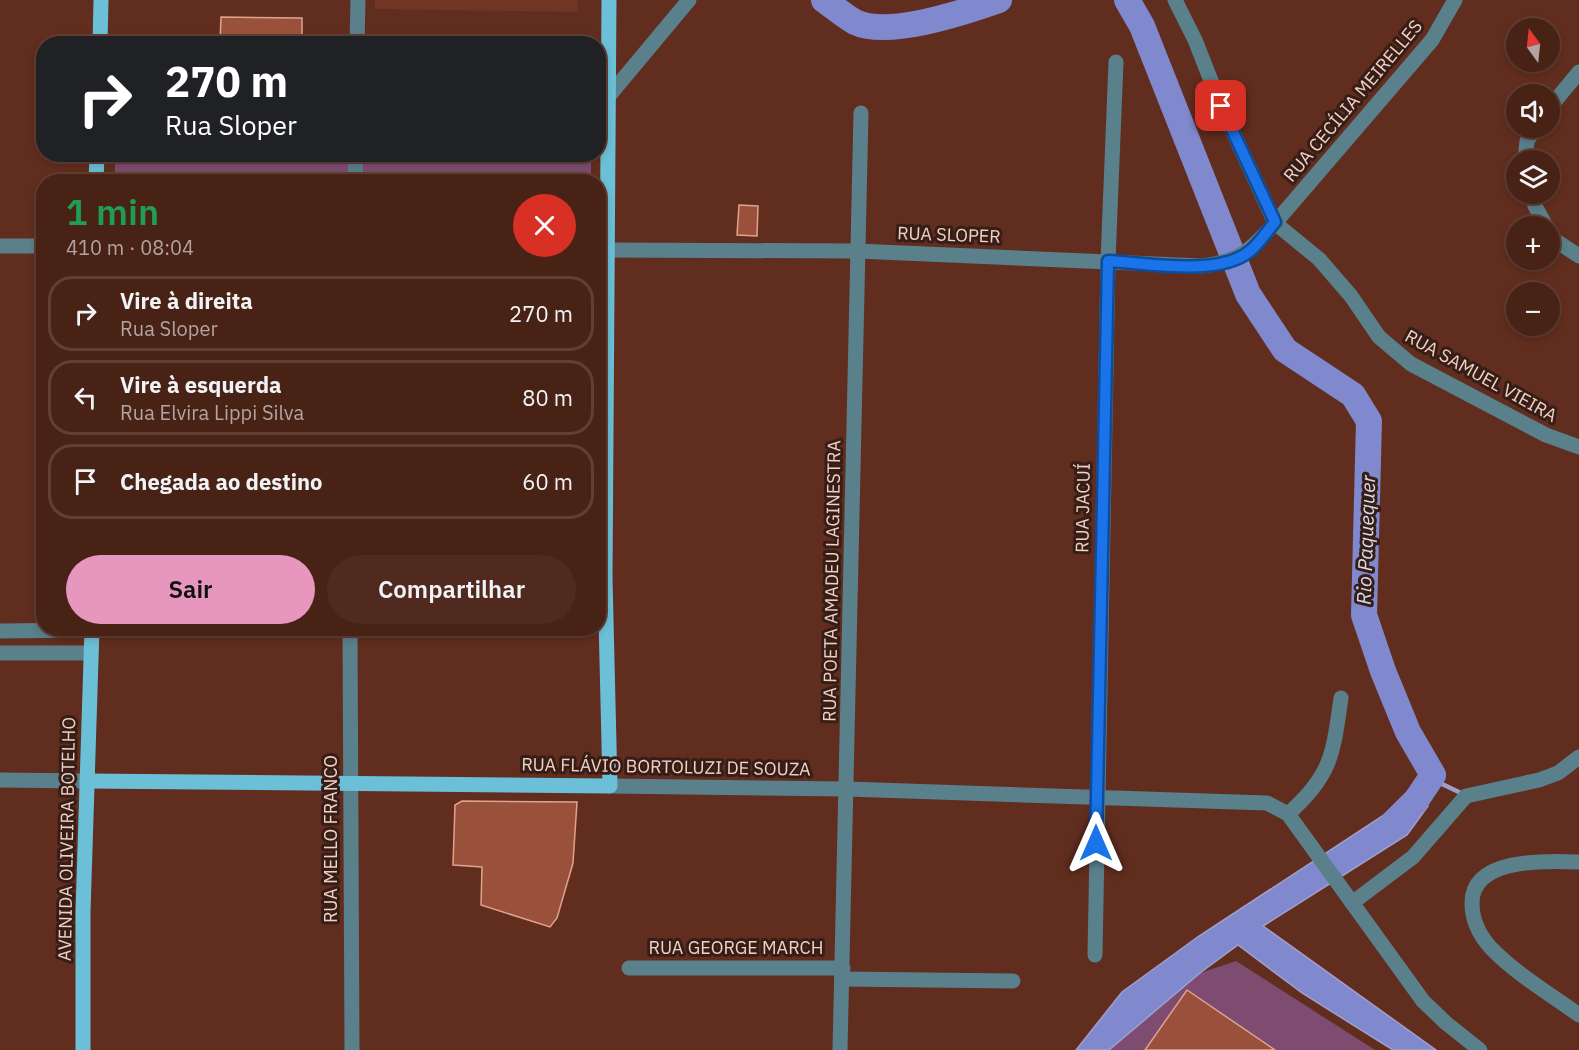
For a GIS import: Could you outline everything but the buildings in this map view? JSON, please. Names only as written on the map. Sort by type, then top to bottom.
[{"type":"main road","points":[[100,36],[101,0]]},
{"type":"main road","points":[[606,119],[609,0]]},
{"type":"main road","points":[[606,619],[610,786]]},
{"type":"main road","name":"AVENIDA OLIVEIRA BOTELHO","points":[[83,1050],[83,912],[92,636]]},
{"type":"main road","name":"RUA FLÁVIO BORTOLUZI DE SOUZA","points":[[87,781],[610,786]]},
{"type":"street","points":[[357,36],[358,0]]},
{"type":"street","points":[[608,97],[689,0]]},
{"type":"street","points":[[1175,0],[1195,40],[1221,106],[1275,222]]},
{"type":"street","name":"RUA CECÍLIA MEIRELLES","points":[[1275,222],[1432,40],[1455,0]]},
{"type":"street","name":"RUA JACUÍ","points":[[1095,955],[1096,799],[1108,261],[1116,62]]},
{"type":"street","points":[[1560,95],[1579,72]]},
{"type":"street","name":"RUA POETA AMADEU LAGINESTRA","points":[[840,1050],[848,789],[861,113]]},
{"type":"street","name":"RUA SLOPER","points":[[606,250],[857,251],[1202,266],[1223,264],[1250,251],[1275,222]]},
{"type":"street","name":"RUA SAMUEL VIEIRA","points":[[1275,222],[1327,267],[1379,338],[1411,364],[1546,435],[1579,447]]},
{"type":"street","points":[[1560,244],[1579,256]]},
{"type":"street","points":[[0,246],[36,246]]},
{"type":"street","points":[[0,631],[36,630]]},
{"type":"street","name":"RUA MELLO FRANCO","points":[[350,636],[352,1050]]},
{"type":"street","points":[[0,653],[91,653]]},
{"type":"street","points":[[1288,814],[1305,800],[1326,772],[1334,744],[1341,698]]},
{"type":"street","points":[[1352,903],[1413,857],[1466,796],[1539,780],[1558,773],[1579,757]]},
{"type":"street","name":"RUA FLÁVIO BORTOLUZI DE SOUZA","points":[[0,780],[87,781]]},
{"type":"street","name":"RUA FLÁVIO BORTOLUZI DE SOUZA","points":[[610,786],[848,789],[1096,799],[1257,801],[1288,814],[1313,845],[1340,887],[1424,1001],[1446,1023],[1480,1050]]},
{"type":"street","points":[[1579,862],[1515,864],[1495,870],[1480,879],[1472,896],[1472,913],[1476,928],[1504,960],[1579,1015]]},
{"type":"street","name":"RUA GEORGE MARCH","points":[[629,968],[1013,981]]},
{"type":"shaded area","points":[[375,0],[578,0],[577,12],[375,9]]},
{"type":"shaded area","points":[[115,162],[591,162],[591,174],[115,174]]},
{"type":"shaded area","points":[[1236,961],[1375,1050],[1109,1050],[1200,973]]},
{"type":"water","points":[[1409,790],[1428,806],[1407,835],[1263,926],[1436,1050],[1393,1050],[1302,993],[1238,945],[1200,973],[1109,1050],[1076,1050],[1122,992],[1199,936],[1384,815]]},
{"type":"waterway","name":"Rio Paquequer","points":[[824,0],[855,22],[887,27],[927,22],[999,0]]},
{"type":"waterway","name":"Rio Paquequer","points":[[1127,0],[1142,26],[1248,294],[1285,350],[1353,395],[1369,421],[1364,615],[1383,671],[1408,732],[1433,775],[1415,802],[1393,823]]},
{"type":"waterway","points":[[1433,775],[1440,783],[1465,795]]},
{"type":"route","points":[[1096,843],[1108,261],[1202,266],[1223,264],[1250,251],[1275,222],[1221,106]]}]
